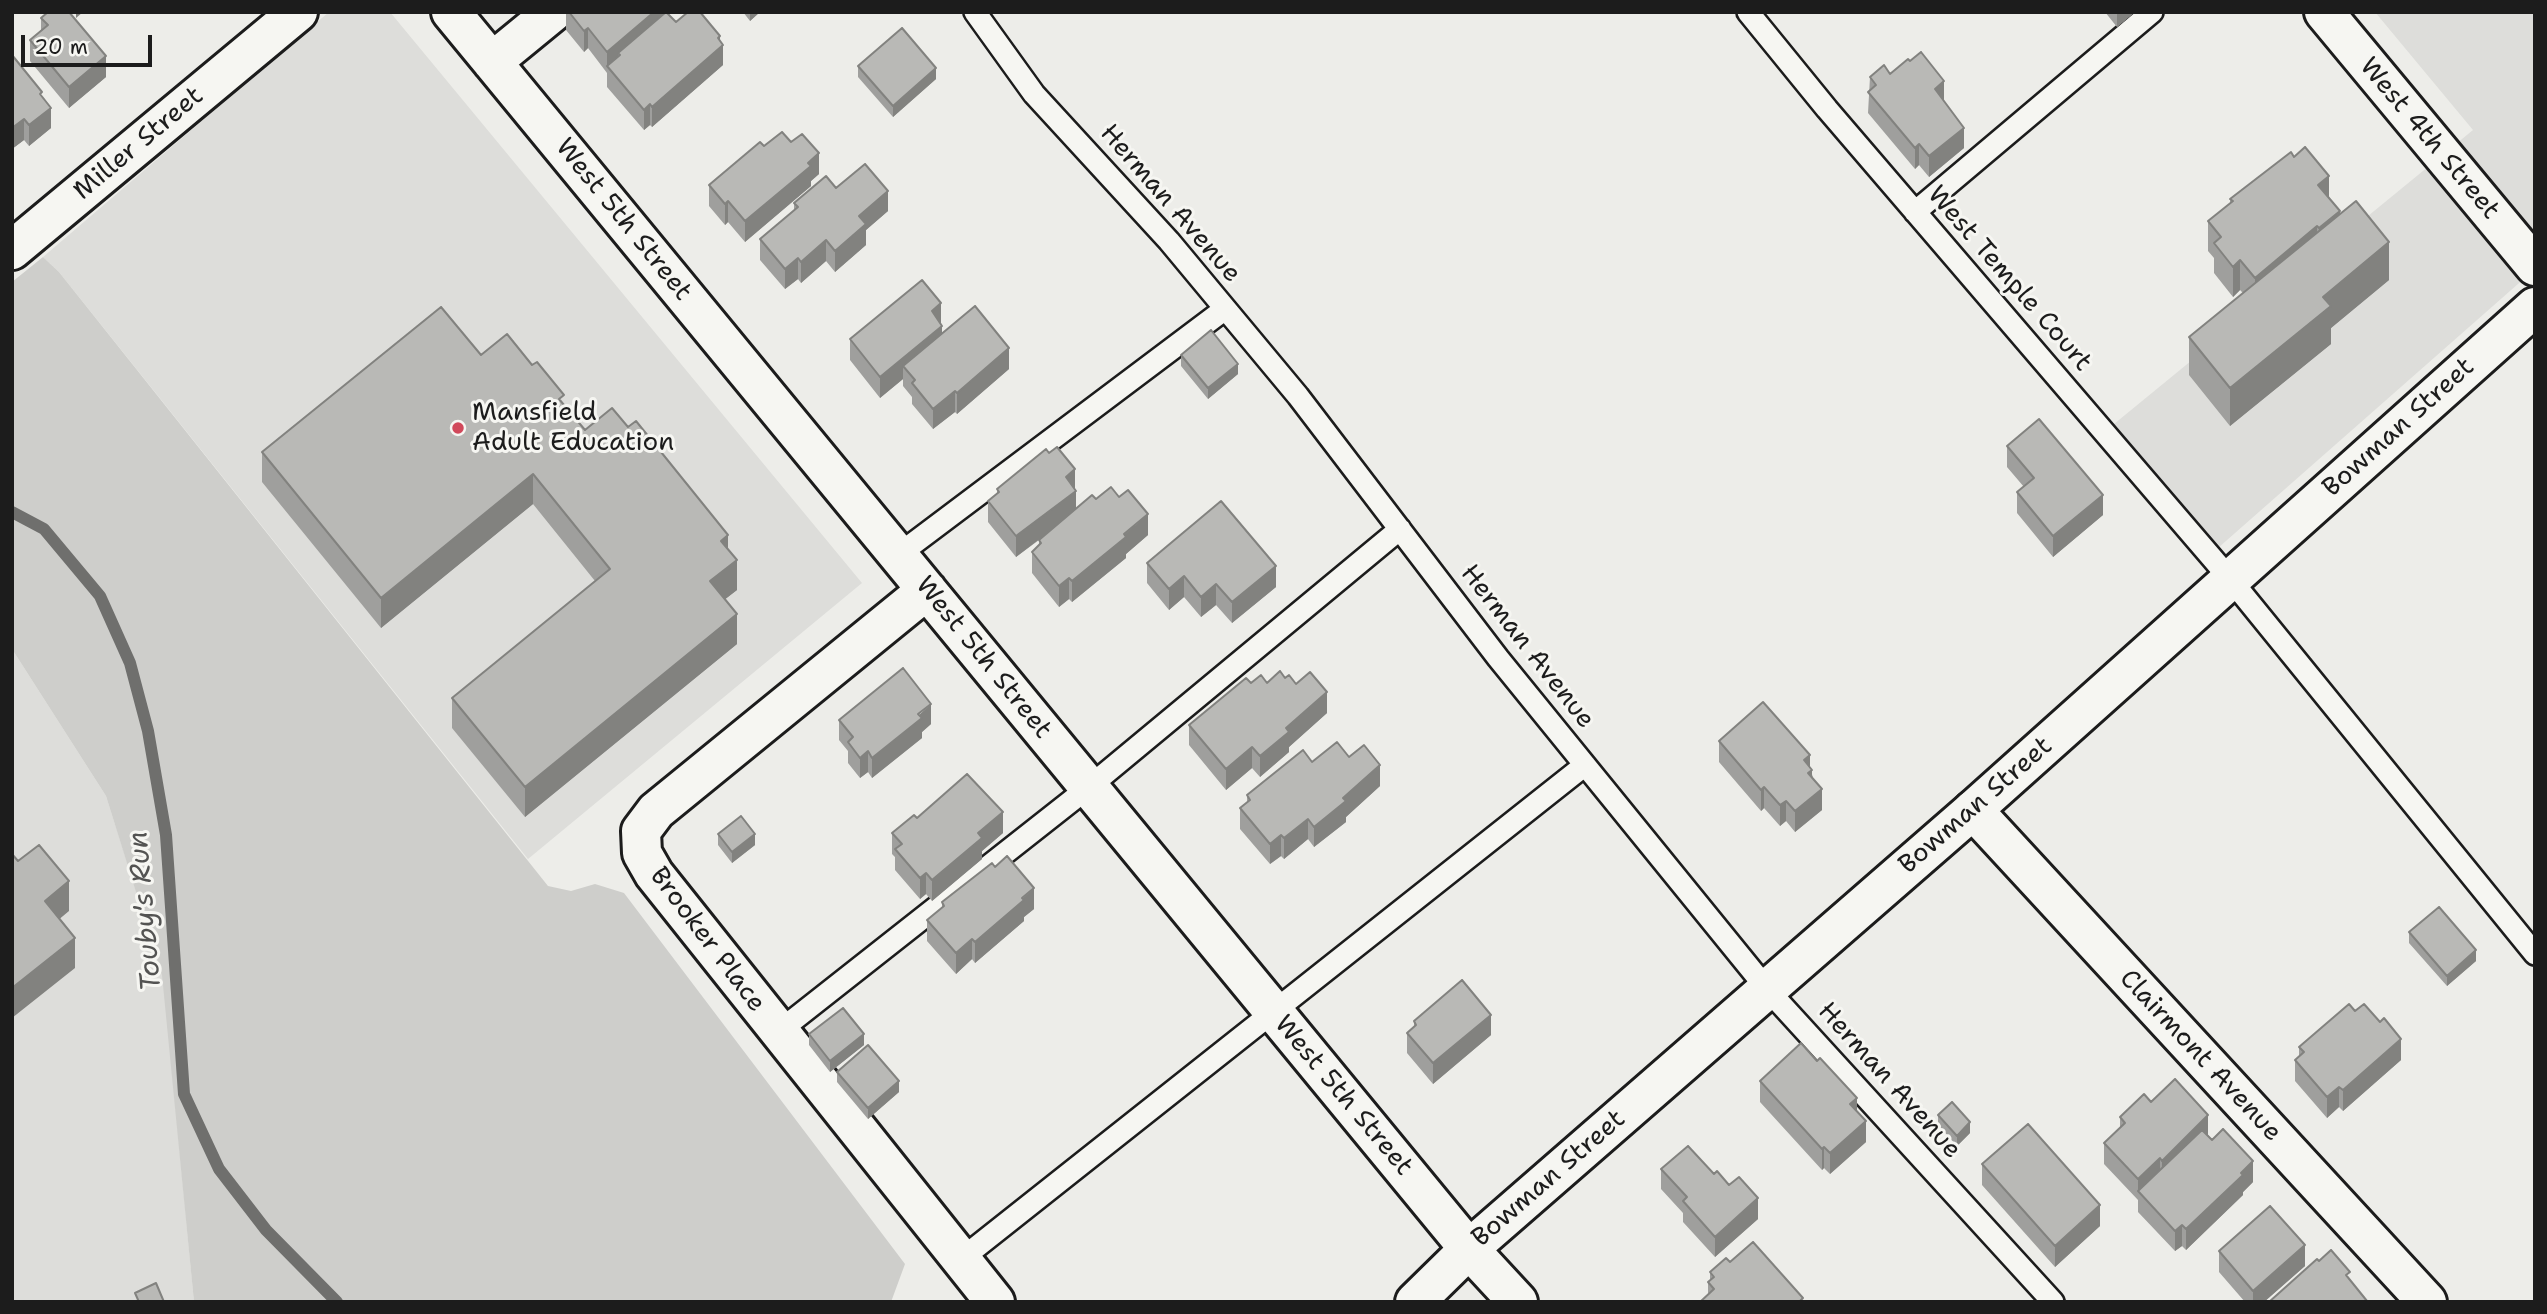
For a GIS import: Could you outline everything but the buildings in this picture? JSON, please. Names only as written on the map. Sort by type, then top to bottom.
[{"type":"street","name":"Miller Street","points":[[12,250],[298,12]]},
{"type":"street","name":"West 5th Street","points":[[451,12],[1469,1249],[1518,1302]]},
{"type":"street","points":[[492,62],[553,12]]},
{"type":"street","name":"West 4th Street","points":[[2324,12],[2535,266]]},
{"type":"street","name":"Bowman Street","points":[[1415,1302],[1469,1249],[1973,810],[2535,307]]},
{"type":"street","name":"Brooker Place","points":[[927,590],[656,811],[641,831],[642,853],[654,874],[778,1032],[995,1302]]},
{"type":"street","name":"Clairmont Avenue","points":[[1973,810],[2427,1302]]},
{"type":"lane","name":"Herman Avenue","points":[[975,12],[1034,94],[1169,241],[1298,396],[1498,658],[1767,989],[2053,1302]]},
{"type":"lane","name":"West Temple Court","points":[[1748,12],[1915,212],[2231,580],[2535,954]]},
{"type":"lane","points":[[1915,212],[2152,12]]},
{"type":"lane","points":[[898,555],[1226,309]]},
{"type":"lane","points":[[778,1032],[1089,787],[1401,530]]},
{"type":"lane","points":[[960,1260],[1586,765]]},
{"type":"shaded area","name":"Mansfield Adult Education","points":[[329,12],[390,12],[862,583],[528,859],[59,272],[43,257]]},
{"type":"shaded area","points":[[2375,12],[2535,12],[2535,269],[2218,548],[2114,424],[2473,130]]},
{"type":"shaded area","points":[[43,257],[59,272],[548,886],[571,891],[595,884],[624,893],[905,1264],[891,1302],[194,1302],[162,975],[106,796],[12,649],[12,282]]},
{"type":"shaded area","points":[[12,649],[106,796],[163,975],[194,1302],[12,1302]]},
{"type":"waterway","name":"Touby's Run","points":[[12,512],[44,529],[100,596],[130,663],[148,731],[166,835],[184,1094],[219,1169],[266,1230],[337,1302]]},
{"type":"place","name":"Mansfield Adult Education","points":[[458,428]]}]
